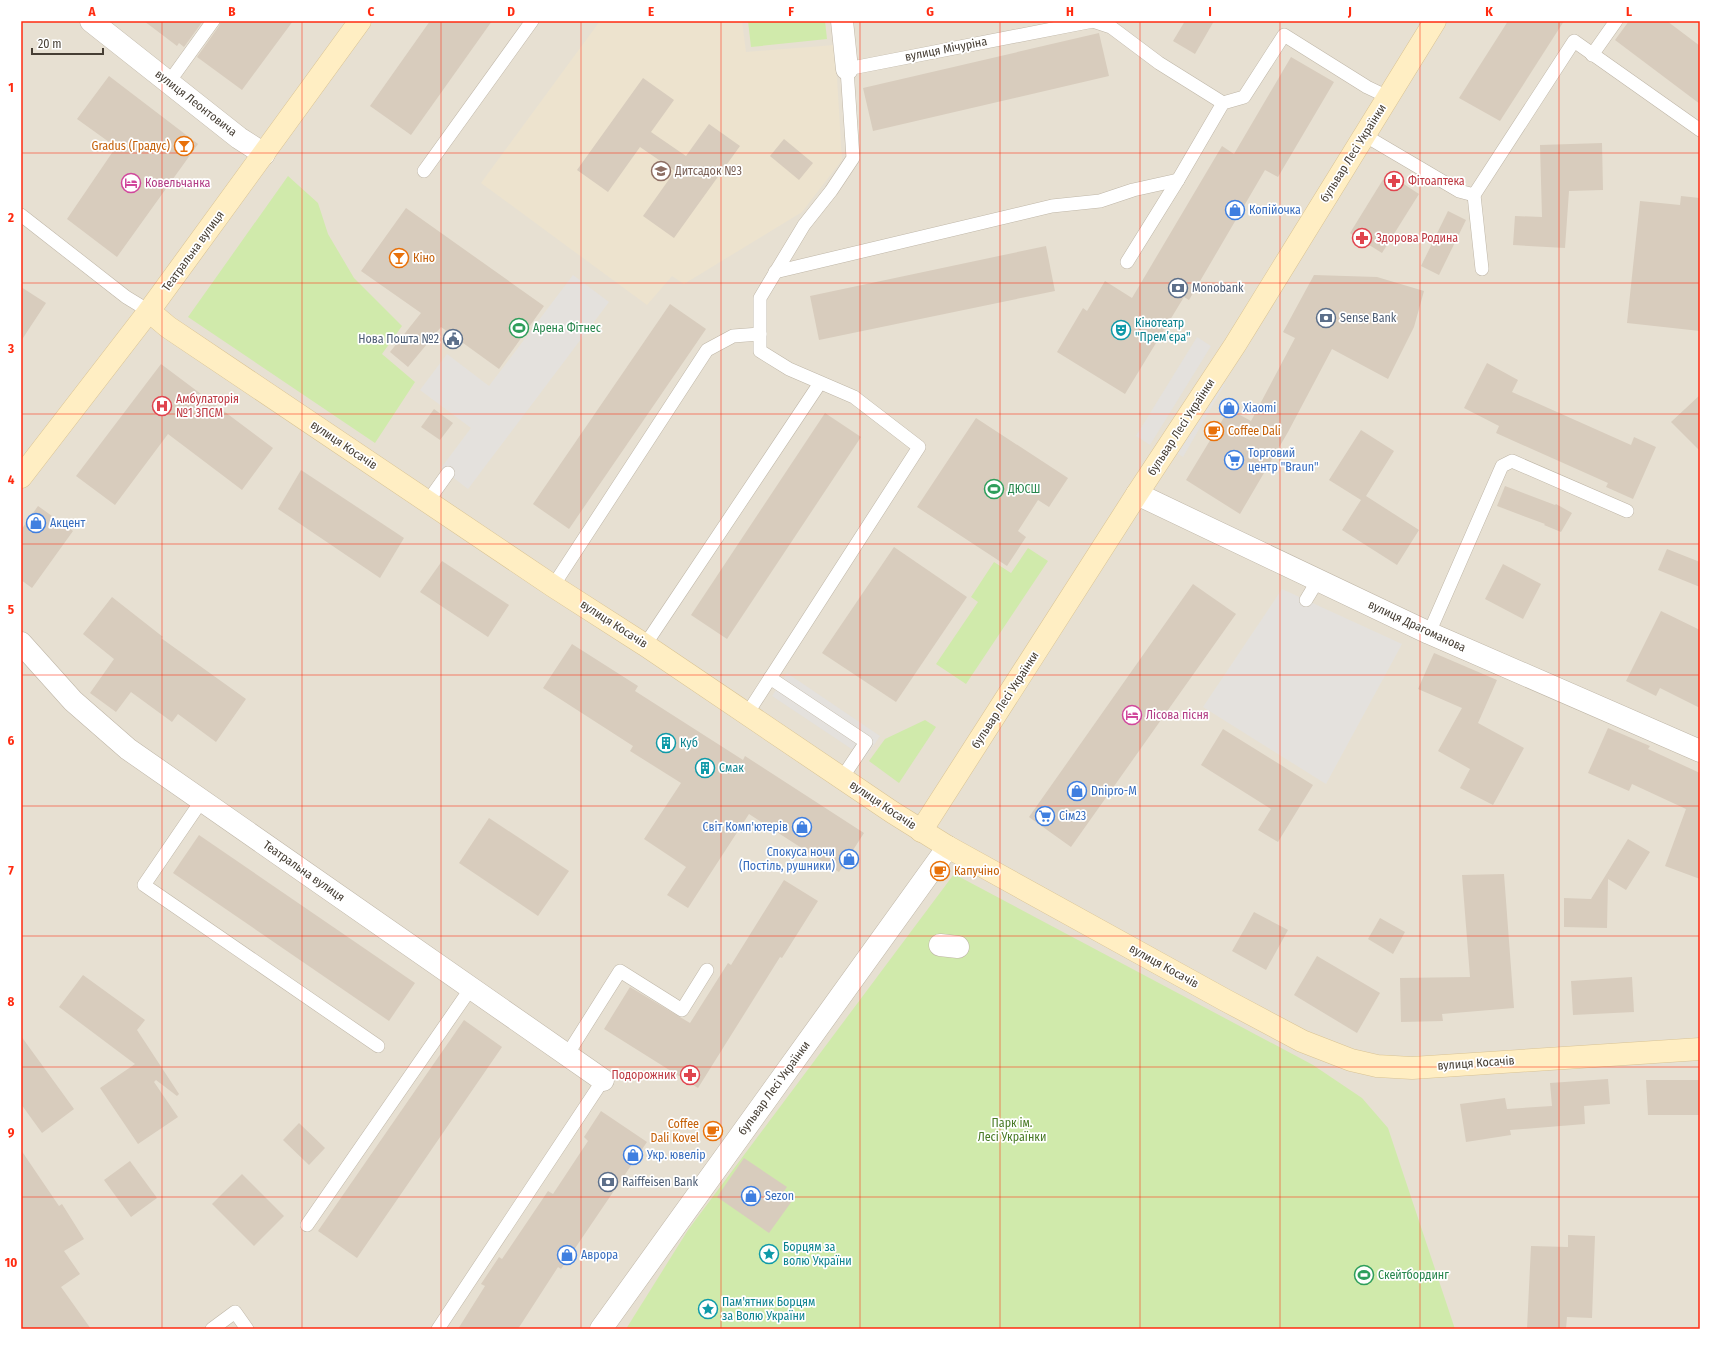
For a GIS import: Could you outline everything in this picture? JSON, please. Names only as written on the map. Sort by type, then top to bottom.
[{"type":"street","name":"вулиця Леонтовича","points":[[91,21],[239,138],[264,154]]},
{"type":"street","name":"Театральна вулиця","points":[[21,477],[149,311],[360,21]]},
{"type":"street","points":[[842,21],[847,69]]},
{"type":"street","name":"бульвар Лесі Українки","points":[[921,831],[1235,344],[1435,21]]},
{"type":"street","name":"вулиця Косачів","points":[[149,311],[168,327],[553,586],[646,645],[921,831],[1225,1000],[1302,1041],[1351,1060],[1377,1066],[1412,1068],[1700,1049]]},
{"type":"street","name":"вулиця Драгоманова","points":[[1137,494],[1429,633],[1700,751]]},
{"type":"street","name":"Театральна вулиця","points":[[21,643],[73,702],[128,748],[603,1080]]},
{"type":"street","name":"бульвар Лесі Українки","points":[[601,1329],[948,847]]},
{"type":"lane","points":[[169,82],[214,21]]},
{"type":"lane","points":[[424,171],[532,21]]},
{"type":"lane","points":[[1592,54],[1616,21]]},
{"type":"lane","name":"вулиця Мічуріна","points":[[847,69],[1098,22],[1111,27],[1159,63],[1223,103]]},
{"type":"lane","points":[[1127,262],[1178,180],[1223,103],[1244,97],[1284,35],[1367,87],[1388,97]]},
{"type":"lane","points":[[1482,269],[1474,195],[1574,41],[1700,130]]},
{"type":"lane","points":[[747,714],[919,447],[854,397],[788,369],[760,351],[760,298],[804,225],[831,191],[853,158],[847,69]]},
{"type":"lane","points":[[1364,135],[1459,191],[1474,195]]},
{"type":"lane","points":[[775,272],[1052,206],[1100,201],[1133,190],[1178,180]]},
{"type":"lane","points":[[21,215],[126,297],[149,311]]},
{"type":"lane","points":[[553,586],[707,350],[734,336],[760,334]]},
{"type":"lane","points":[[646,645],[820,382]]},
{"type":"lane","points":[[1429,633],[1502,466],[1512,461],[1627,511]]},
{"type":"lane","points":[[428,502],[448,473]]},
{"type":"lane","points":[[1306,600],[1318,580]]},
{"type":"lane","points":[[770,678],[866,742],[842,778]]},
{"type":"lane","points":[[202,800],[144,885],[378,1046]]},
{"type":"lane","points":[[567,1055],[620,971],[682,1010],[707,970]]},
{"type":"lane","points":[[307,1225],[471,988]]},
{"type":"lane","points":[[438,1329],[603,1080]]},
{"type":"lane","points":[[212,1329],[235,1312],[248,1329]]},
{"type":"shaded area","points":[[21,21],[1700,21],[1700,1329],[21,1329]]},
{"type":"shaded area","name":"Дитсадок №3","points":[[600,21],[742,21],[746,52],[835,45],[842,160],[802,212],[684,284],[672,276],[647,305],[481,183]]},
{"type":"shaded area","points":[[573,275],[609,302],[468,489],[441,468],[471,428],[420,390],[447,354],[489,386]]},
{"type":"shaded area","points":[[1197,337],[1211,346],[1150,445],[1136,436]]},
{"type":"shaded area","points":[[1216,379],[1225,384],[1183,457],[1173,451]]},
{"type":"shaded area","points":[[1282,589],[1402,644],[1326,784],[1203,707]]},
{"type":"shaded area","points":[[787,673],[880,736],[865,758],[772,696]]},
{"type":"green space","points":[[748,21],[825,21],[827,39],[751,47]]},
{"type":"green space","points":[[288,176],[318,203],[328,234],[354,278],[402,326],[382,354],[415,382],[375,443],[188,317]]},
{"type":"green space","points":[[1028,548],[1048,561],[966,684],[936,664],[978,602],[971,597],[994,562],[1011,573]]},
{"type":"green space","points":[[925,720],[936,727],[899,783],[869,761],[885,739]]},
{"type":"green space","name":"Парк ім. Лесі Українки","points":[[954,874],[1313,1065],[1362,1098],[1388,1128],[1455,1329],[626,1329],[688,1230]]},
{"type":"building","points":[[144,21],[203,21],[184,47],[179,43],[177,46]]},
{"type":"building","points":[[221,21],[293,21],[242,90],[197,57]]},
{"type":"building","points":[[430,21],[492,21],[411,135],[370,106]]},
{"type":"building","points":[[1185,21],[1214,21],[1195,54],[1173,41]]},
{"type":"building","points":[[1508,21],[1564,21],[1500,121],[1459,98]]},
{"type":"building","points":[[1629,21],[1667,21],[1700,46],[1700,104],[1615,40]]},
{"type":"building","points":[[1099,33],[1109,76],[873,131],[863,88]]},
{"type":"building","points":[[1291,57],[1334,82],[1278,177],[1265,170],[1189,300],[1184,297],[1125,394],[1057,352],[1083,308],[1087,311],[1105,281],[1132,298],[1222,146],[1234,154]]},
{"type":"building","name":"Ковельчанка","points":[[109,76],[198,144],[117,257],[67,219],[116,147],[77,119]]},
{"type":"building","points":[[643,78],[674,100],[651,132],[686,156],[709,124],[740,146],[674,238],[643,216],[675,171],[640,147],[608,192],[577,170]]},
{"type":"building","points":[[784,139],[813,163],[799,180],[770,156]]},
{"type":"building","points":[[1602,143],[1603,190],[1569,191],[1565,248],[1513,245],[1515,216],[1542,217],[1540,145]]},
{"type":"building","points":[[1387,173],[1419,194],[1382,253],[1350,233]]},
{"type":"building","points":[[1681,196],[1700,198],[1700,331],[1627,323],[1640,201],[1680,205]]},
{"type":"building","points":[[406,208],[544,306],[499,369],[441,327],[408,367],[390,352],[421,313],[361,271]]},
{"type":"building","points":[[1448,211],[1466,220],[1439,275],[1421,266]]},
{"type":"building","points":[[1046,246],[1055,291],[819,340],[810,296]]},
{"type":"building","points":[[1314,275],[1377,277],[1424,291],[1414,327],[1388,379],[1332,349],[1288,432],[1240,514],[1186,480],[1229,409],[1251,421],[1295,338],[1283,332]]},
{"type":"building","points":[[21,287],[46,303],[21,341]]},
{"type":"building","points":[[670,304],[706,329],[569,529],[533,504]]},
{"type":"building","points":[[1487,363],[1518,380],[1512,392],[1631,445],[1634,437],[1656,447],[1633,499],[1606,487],[1608,483],[1496,433],[1499,426],[1464,408]]},
{"type":"building","points":[[161,364],[273,448],[242,490],[168,434],[115,505],[76,476]]},
{"type":"building","points":[[1700,395],[1700,451],[1671,422]]},
{"type":"building","points":[[434,409],[453,423],[440,440],[421,427]]},
{"type":"building","points":[[825,413],[861,437],[727,639],[691,615]]},
{"type":"building","name":"ДЮСШ","points":[[976,418],[1068,478],[1049,507],[1038,500],[1018,531],[1026,537],[1007,566],[917,507]]},
{"type":"building","points":[[1361,430],[1394,451],[1366,496],[1419,530],[1397,565],[1342,530],[1361,500],[1329,480]]},
{"type":"building","points":[[301,470],[404,538],[380,578],[278,509]]},
{"type":"building","points":[[1505,486],[1555,505],[1556,504],[1572,513],[1561,532],[1544,525],[1545,524],[1497,506]]},
{"type":"building","points":[[38,506],[73,531],[32,588],[21,580],[21,530]]},
{"type":"building","points":[[894,547],[967,597],[896,702],[822,653]]},
{"type":"building","points":[[1667,549],[1700,562],[1700,587],[1658,570]]},
{"type":"building","points":[[442,561],[509,605],[488,637],[420,592]]},
{"type":"building","points":[[1503,564],[1541,584],[1523,619],[1485,599]]},
{"type":"building","name":"Лісова пісня","points":[[1193,584],[1236,614],[1071,847],[1029,817]]},
{"type":"building","points":[[112,597],[163,637],[161,638],[246,699],[216,742],[178,714],[172,722],[131,692],[116,712],[90,693],[114,659],[83,634]]},
{"type":"building","points":[[1661,611],[1700,630],[1700,708],[1660,688],[1656,696],[1626,681]]},
{"type":"building","points":[[572,644],[638,686],[635,691],[743,760],[745,756],[864,833],[839,872],[749,814],[688,908],[667,895],[686,867],[644,839],[681,783],[630,751],[633,746],[543,688]]},
{"type":"building","points":[[1434,653],[1497,680],[1478,723],[1524,748],[1493,805],[1460,788],[1470,769],[1438,751],[1462,708],[1418,689]]},
{"type":"building","points":[[1608,728],[1650,746],[1648,749],[1700,773],[1700,879],[1665,866],[1686,809],[1632,784],[1629,791],[1588,773]]},
{"type":"building","points":[[1223,729],[1313,785],[1278,842],[1258,830],[1271,809],[1201,765]]},
{"type":"building","points":[[489,818],[569,871],[538,916],[459,863]]},
{"type":"building","points":[[199,835],[415,983],[389,1021],[173,873]]},
{"type":"building","points":[[1628,839],[1650,852],[1626,890],[1608,879],[1607,928],[1564,927],[1564,898],[1591,899]]},
{"type":"building","points":[[1504,874],[1514,1008],[1442,1014],[1443,1021],[1401,1022],[1400,978],[1470,977],[1462,875]]},
{"type":"building","points":[[784,880],[818,901],[782,958],[780,957],[698,1088],[604,1029],[630,987],[690,1023],[728,963],[731,965]]},
{"type":"building","points":[[1254,912],[1288,930],[1266,970],[1232,951]]},
{"type":"building","points":[[1380,918],[1405,932],[1393,954],[1368,939]]},
{"type":"building","points":[[1317,956],[1380,993],[1357,1033],[1294,995]]},
{"type":"building","points":[[83,975],[145,1020],[137,1030],[179,1094],[177,1096],[156,1080],[154,1082],[178,1117],[138,1144],[100,1088],[135,1064],[59,1007]]},
{"type":"building","points":[[1632,977],[1634,1012],[1573,1015],[1571,981]]},
{"type":"building","points":[[464,1020],[502,1047],[357,1258],[318,1231]]},
{"type":"building","points":[[21,1036],[74,1109],[42,1133],[21,1104]]},
{"type":"building","points":[[1608,1079],[1610,1104],[1584,1106],[1585,1124],[1510,1130],[1511,1135],[1466,1142],[1460,1104],[1505,1098],[1507,1109],[1552,1106],[1550,1083]]},
{"type":"building","points":[[1646,1080],[1700,1080],[1700,1115],[1648,1115]]},
{"type":"building","points":[[601,1111],[647,1142],[561,1269],[558,1267],[518,1329],[458,1329],[485,1286],[481,1284],[499,1257],[502,1259],[548,1191],[553,1194],[588,1141],[584,1137]]},
{"type":"building","points":[[299,1123],[325,1148],[309,1165],[283,1140]]},
{"type":"building","points":[[21,1150],[59,1206],[62,1204],[84,1239],[64,1251],[80,1274],[61,1287],[91,1329],[21,1329]]},
{"type":"building","name":"Sezon","points":[[744,1158],[787,1187],[782,1194],[792,1201],[769,1233],[717,1197]]},
{"type":"building","points":[[130,1161],[157,1198],[131,1217],[104,1180]]},
{"type":"building","points":[[242,1174],[284,1216],[254,1246],[212,1204]]},
{"type":"building","points":[[1568,1235],[1595,1236],[1592,1318],[1567,1317],[1566,1329],[1527,1329],[1531,1246],[1568,1247]]},
{"type":"place","name":"Gradus (Градус)","points":[[184,146]]},
{"type":"place","name":"Дитсадок №3","points":[[661,171]]},
{"type":"place","name":"Фітоаптека","points":[[1394,181]]},
{"type":"place","name":"Ковельчанка","points":[[131,183]]},
{"type":"place","name":"Копійочка","points":[[1235,210]]},
{"type":"place","name":"Здорова Родина","points":[[1362,238]]},
{"type":"place","name":"Кіно","points":[[399,258]]},
{"type":"place","name":"Monobank","points":[[1178,288]]},
{"type":"place","name":"Sense Bank","points":[[1326,318]]},
{"type":"place","name":"Арена Фітнес","points":[[519,328]]},
{"type":"place","name":"Кінотеатр \"Прем’єра\"","points":[[1121,330]]},
{"type":"place","name":"Нова Пошта №2","points":[[453,339]]},
{"type":"place","name":"Амбулаторія №1 ЗПСМ","points":[[162,406]]},
{"type":"place","name":"Xiaomi","points":[[1229,408]]},
{"type":"place","name":"Coffee Dali","points":[[1214,431]]},
{"type":"place","name":"Торговий центр \"Braun\"","points":[[1234,460]]},
{"type":"place","name":"ДЮСШ","points":[[994,489]]},
{"type":"place","name":"Акцент","points":[[36,523]]},
{"type":"place","name":"Лісова пісня","points":[[1132,715]]},
{"type":"place","name":"Куб","points":[[666,743]]},
{"type":"place","name":"Смак","points":[[705,768]]},
{"type":"place","name":"Dnipro-M","points":[[1077,791]]},
{"type":"place","name":"Сім23","points":[[1045,816]]},
{"type":"place","name":"Світ Комп'ютерів","points":[[802,827]]},
{"type":"place","name":"Спокуса ночи (Постіль, рушники)","points":[[849,859]]},
{"type":"place","name":"Капучіно","points":[[940,871]]},
{"type":"place","name":"Подорожник","points":[[690,1075]]},
{"type":"place","name":"Coffee Dali Kovel","points":[[713,1131]]},
{"type":"place","name":"Укр. ювелір","points":[[633,1155]]},
{"type":"place","name":"Raiffeisen Bank","points":[[608,1182]]},
{"type":"place","name":"Sezon","points":[[751,1196]]},
{"type":"place","name":"Борцям за волю України","points":[[769,1254]]},
{"type":"place","name":"Аврора","points":[[567,1255]]},
{"type":"place","name":"Скейтбординг","points":[[1364,1275]]},
{"type":"place","name":"Пам'ятник Борцям за Волю України","points":[[708,1309]]}]
